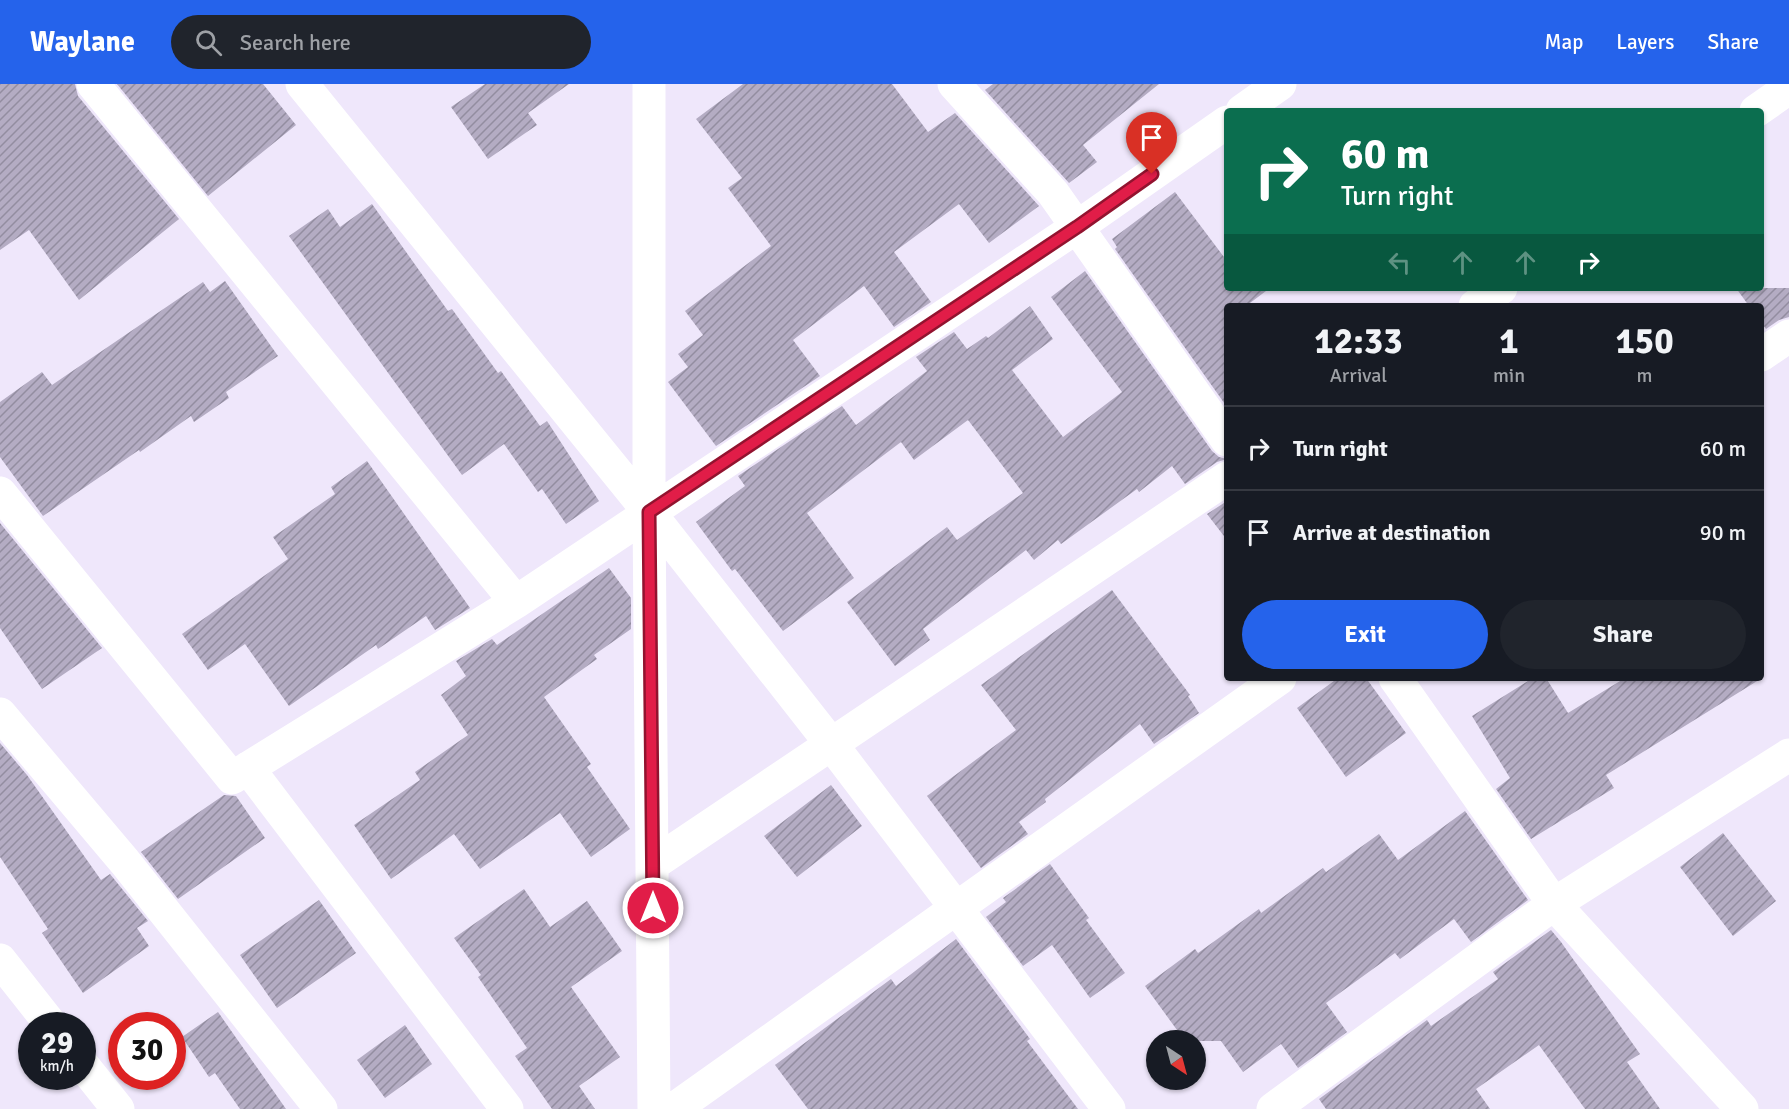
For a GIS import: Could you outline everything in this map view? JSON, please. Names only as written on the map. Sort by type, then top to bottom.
[{"type":"street","points":[[93,84],[516,602]]},
{"type":"street","points":[[302,84],[649,512],[832,745],[1109,1109]]},
{"type":"street","points":[[650,84],[649,512],[654,1109]]},
{"type":"street","points":[[954,84],[1053,193],[1224,436]]},
{"type":"street","points":[[1246,108],[1280,84]]},
{"type":"street","points":[[1760,108],[1789,88]]},
{"type":"street","points":[[0,493],[232,778],[516,602],[1077,227],[1224,124]]},
{"type":"street","points":[[1479,303],[1497,291]]},
{"type":"street","points":[[1764,353],[1789,336]]},
{"type":"street","points":[[653,864],[1224,480]]},
{"type":"street","points":[[674,1109],[1276,681]]},
{"type":"street","points":[[1397,681],[1554,903],[1742,1109]]},
{"type":"street","points":[[0,714],[125,862],[321,1109]]},
{"type":"street","points":[[1273,1109],[1554,903],[1789,755]]},
{"type":"street","points":[[248,768],[507,1109]]},
{"type":"street","points":[[0,960],[41,1012]]},
{"type":"street","points":[[96,1082],[118,1109]]},
{"type":"building","points":[[0,84],[75,84],[78,96],[179,219],[79,300],[29,230],[0,250]]},
{"type":"building","points":[[117,84],[263,84],[296,125],[208,196]]},
{"type":"building","points":[[485,84],[569,84],[528,113],[537,125],[488,159],[451,107]]},
{"type":"building","points":[[743,84],[892,84],[928,132],[955,113],[1039,206],[989,243],[959,204],[894,252],[931,302],[894,327],[864,286],[793,340],[820,376],[716,446],[668,382],[688,367],[678,354],[703,335],[685,311],[771,246],[728,188],[742,178],[696,119]]},
{"type":"building","points":[[993,84],[1159,84],[1083,145],[1097,162],[1069,183],[985,90]]},
{"type":"building","points":[[1175,192],[1224,257],[1224,291],[1266,291],[1250,303],[1224,303],[1224,403],[1115,249],[1117,247],[1112,239]]},
{"type":"building","points":[[372,204],[448,311],[452,309],[498,373],[501,371],[540,426],[547,421],[599,501],[566,524],[542,489],[538,492],[504,444],[462,475],[289,236],[328,209],[340,227]]},
{"type":"building","points":[[1085,271],[1212,451],[1224,460],[1217,462],[1185,484],[1172,466],[1139,492],[1137,489],[1061,544],[1058,540],[1034,560],[1026,550],[923,629],[930,640],[895,666],[847,602],[947,527],[957,540],[1023,493],[968,420],[914,460],[901,442],[807,513],[854,578],[783,631],[735,569],[732,571],[696,522],[745,486],[738,476],[842,406],[856,425],[927,371],[916,357],[954,332],[967,349],[986,336],[988,338],[1030,306],[1053,339],[1012,370],[1063,437],[1122,392],[1051,297]]},
{"type":"building","points":[[225,281],[278,356],[226,392],[229,398],[194,422],[191,416],[43,516],[0,457],[0,402],[42,372],[52,385],[203,282],[210,292]]},
{"type":"building","points":[[1789,288],[1789,317],[1779,320],[1766,329],[1764,303],[1747,303],[1738,291]]},
{"type":"building","points":[[367,461],[470,608],[435,630],[426,616],[378,649],[376,645],[289,706],[245,644],[208,670],[182,634],[288,559],[273,537],[335,494],[331,487]]},
{"type":"building","points":[[1224,503],[1224,536],[1207,514]]},
{"type":"building","points":[[0,523],[102,648],[42,689],[0,628]]},
{"type":"building","points":[[609,568],[631,598],[631,629],[594,655],[597,659],[544,697],[591,764],[587,767],[630,829],[591,857],[560,813],[480,869],[454,834],[391,879],[354,825],[420,780],[415,772],[468,735],[441,695],[466,676],[456,661],[492,639],[497,645]]},
{"type":"building","points":[[1112,590],[1190,695],[1188,696],[1199,713],[1154,744],[1140,724],[1019,822],[1028,834],[981,868],[927,796],[1016,730],[981,685]]},
{"type":"building","points":[[1334,681],[1368,681],[1406,733],[1346,777],[1297,708]]},
{"type":"building","points":[[1528,681],[1548,681],[1568,713],[1620,681],[1757,681],[1606,775],[1614,788],[1531,839],[1496,789],[1510,778],[1472,716]]},
{"type":"building","points":[[0,743],[27,775],[101,880],[110,874],[148,921],[137,928],[149,946],[83,993],[42,933],[48,929],[0,857]]},
{"type":"building","points":[[831,785],[862,826],[797,877],[764,836]]},
{"type":"building","points":[[224,795],[236,796],[265,838],[178,899],[141,852]]},
{"type":"building","points":[[1465,811],[1528,900],[1471,942],[1454,919],[1400,959],[1395,953],[1326,1003],[1347,1032],[1298,1068],[1281,1044],[1243,1072],[1221,1041],[1206,1041],[1206,1030],[1177,1030],[1145,986],[1195,949],[1198,953],[1259,909],[1261,913],[1323,868],[1326,872],[1379,834],[1398,860]]},
{"type":"building","points":[[1723,833],[1776,901],[1733,936],[1680,867]]},
{"type":"building","points":[[1050,864],[1089,918],[1086,920],[1125,973],[1090,998],[1052,945],[1023,966],[986,917],[1006,902],[1003,898]]},
{"type":"building","points":[[524,889],[550,927],[587,901],[622,951],[571,987],[620,1057],[579,1086],[595,1109],[552,1109],[515,1056],[527,1048],[478,977],[481,975],[454,938]]},
{"type":"building","points":[[319,900],[356,953],[277,1008],[240,955]]},
{"type":"building","points":[[1551,930],[1640,1054],[1627,1062],[1660,1109],[1585,1109],[1539,1045],[1476,1089],[1490,1109],[1326,1109],[1319,1099],[1427,1020],[1431,1026],[1498,979],[1493,972]]},
{"type":"building","points":[[956,939],[1030,1039],[1027,1041],[1078,1109],[808,1109],[775,1065],[891,979],[896,986]]},
{"type":"building","points":[[218,1012],[286,1109],[240,1109],[215,1073],[209,1077],[186,1043],[186,1034]]},
{"type":"building","points":[[405,1025],[432,1064],[385,1098],[357,1060]]},
{"type":"route","points":[[653,908],[649,512],[1077,227],[1152,174]]}]
